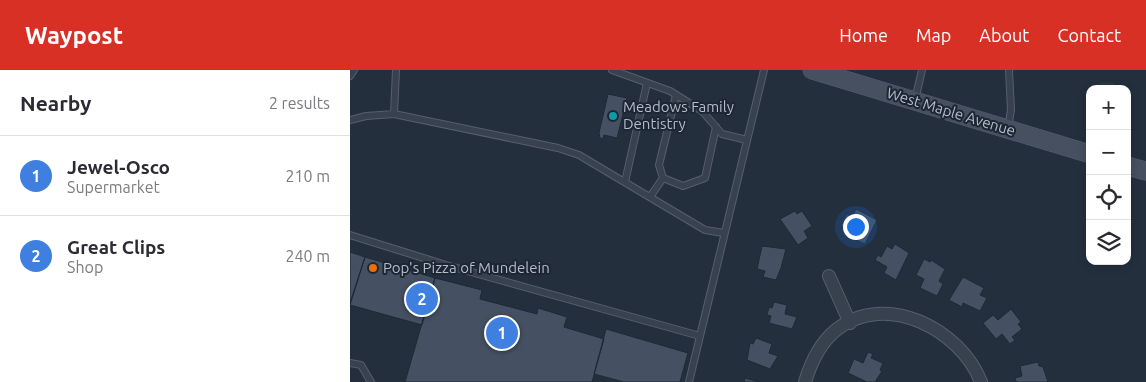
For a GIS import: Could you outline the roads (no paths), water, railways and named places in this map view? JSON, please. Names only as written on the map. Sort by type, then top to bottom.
[{"type":"main road","name":"West Maple Avenue","points":[[812,70],[1086,153]]},
{"type":"main road","points":[[1131,167],[1146,171]]},
{"type":"street","points":[[829,276],[850,323]]},
{"type":"street","points":[[805,382],[814,356],[825,340],[837,329],[863,317],[887,314],[907,317],[931,326],[951,339],[964,352],[976,369],[981,382]]},
{"type":"lane","points":[[350,76],[354,70]]},
{"type":"lane","points":[[394,114],[396,70]]},
{"type":"lane","points":[[612,70],[676,95],[702,112],[722,134],[747,140]]},
{"type":"lane","points":[[689,382],[764,70]]},
{"type":"lane","points":[[914,101],[922,70]]},
{"type":"lane","points":[[1007,129],[1011,110],[1010,70]]},
{"type":"lane","points":[[625,182],[647,83]]},
{"type":"lane","points":[[663,178],[659,165],[676,95]]},
{"type":"lane","points":[[350,120],[394,114],[558,148],[579,155],[706,230],[724,233]]},
{"type":"lane","points":[[663,178],[683,186],[705,178],[716,127]]},
{"type":"lane","points":[[650,197],[663,178]]},
{"type":"lane","points":[[350,235],[454,267],[700,336]]},
{"type":"lane","points":[[350,362],[360,365],[371,382]]},
{"type":"place","name":"Meadows Family Dentistry","points":[[613,116]]},
{"type":"place","name":"Pop's Pizza of Mundelein","points":[[373,268]]},
{"type":"place","name":"Great Clips","points":[[422,299]]},
{"type":"place","name":"Jewel-Osco","points":[[502,333]]}]
